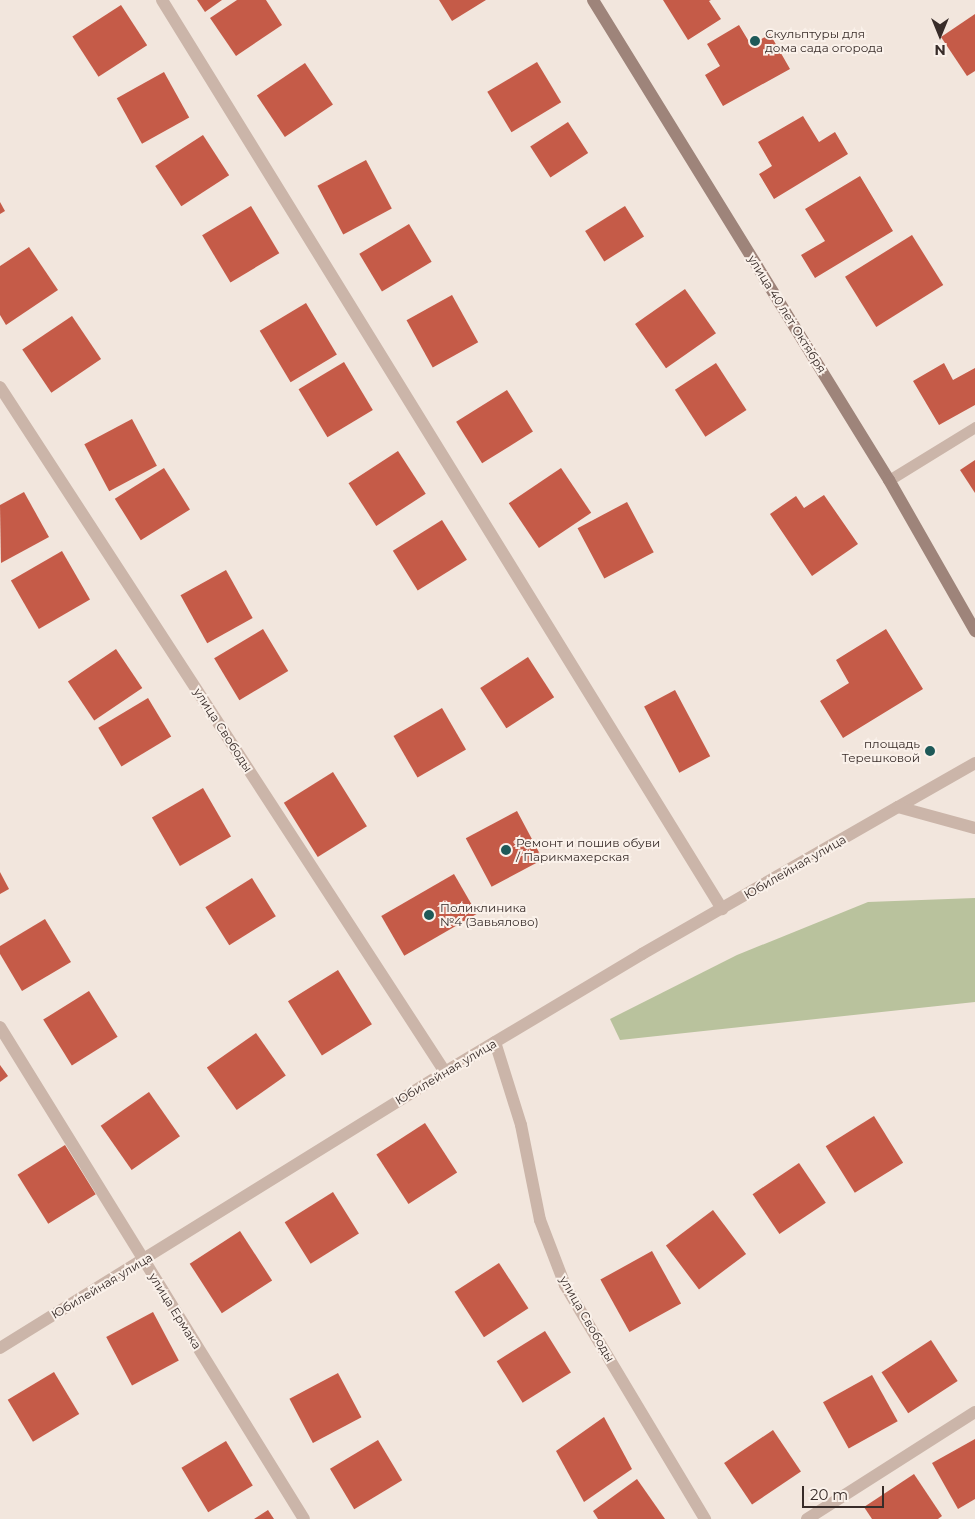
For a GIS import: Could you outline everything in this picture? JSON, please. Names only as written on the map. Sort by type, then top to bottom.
[{"type":"main road","name":"улица 40 лет Октября","points":[[594,0],[889,480],[975,630]]},
{"type":"street","points":[[162,0],[722,908]]},
{"type":"street","name":"улица Свободы","points":[[0,387],[445,1072]]},
{"type":"street","name":"Юбилейная улица","points":[[0,1348],[144,1261],[495,1042],[722,908],[975,764]]},
{"type":"street","points":[[898,807],[975,828]]},
{"type":"street","name":"улица Ермака","points":[[0,1026],[304,1519]]},
{"type":"street","name":"улица Свободы","points":[[495,1042],[521,1125],[540,1220],[565,1285],[705,1519]]},
{"type":"street","points":[[807,1519],[975,1412]]},
{"type":"lane","points":[[889,480],[975,427]]},
{"type":"green space","points":[[975,898],[975,1002],[620,1040],[610,1019],[737,955],[868,902]]},
{"type":"building","points":[[197,0],[222,0],[205,12]]},
{"type":"building","points":[[237,0],[266,0],[282,25],[236,56],[210,18]]},
{"type":"building","points":[[439,0],[486,0],[452,21]]},
{"type":"building","points":[[663,0],[711,0],[709,1],[721,19],[688,40]]},
{"type":"building","points":[[121,5],[147,45],[98,77],[72,37]]},
{"type":"building","points":[[975,14],[975,71],[967,76],[941,37]]},
{"type":"building","points":[[739,25],[751,45],[770,34],[790,69],[723,106],[705,75],[720,66],[707,44]]},
{"type":"building","points":[[537,62],[561,102],[511,132],[487,92]]},
{"type":"building","points":[[305,63],[333,104],[285,137],[257,95]]},
{"type":"building","points":[[164,72],[189,117],[142,144],[117,98]]},
{"type":"building","points":[[803,116],[819,142],[835,132],[848,154],[774,199],[759,174],[772,166],[758,142]]},
{"type":"building","points":[[568,122],[588,153],[550,178],[530,147]]},
{"type":"building","points":[[203,135],[229,175],[181,206],[155,166]]},
{"type":"building","points":[[366,160],[392,209],[343,234],[317,186]]},
{"type":"building","points":[[860,176],[893,231],[815,278],[801,255],[825,241],[805,209]]},
{"type":"building","points":[[0,202],[5,211],[0,214]]},
{"type":"building","points":[[251,206],[279,253],[230,283],[202,235]]},
{"type":"building","points":[[625,206],[644,237],[604,261],[585,231]]},
{"type":"building","points":[[409,224],[432,262],[382,292],[359,254]]},
{"type":"building","points":[[912,235],[943,285],[876,327],[845,277]]},
{"type":"building","points":[[29,247],[58,290],[6,325],[0,315],[0,266]]},
{"type":"building","points":[[685,289],[716,333],[666,368],[635,324]]},
{"type":"building","points":[[452,295],[478,342],[433,367],[407,320]]},
{"type":"building","points":[[306,303],[337,354],[291,382],[260,331]]},
{"type":"building","points":[[72,316],[101,359],[51,393],[22,350]]},
{"type":"building","points":[[344,362],[373,410],[327,437],[299,389]]},
{"type":"building","points":[[716,363],[746,410],[705,437],[675,390]]},
{"type":"building","points":[[944,363],[953,380],[975,368],[975,405],[939,425],[913,381]]},
{"type":"building","points":[[507,390],[533,432],[482,463],[456,422]]},
{"type":"building","points":[[132,419],[157,466],[109,491],[84,444]]},
{"type":"building","points":[[398,451],[426,494],[376,526],[349,483]]},
{"type":"building","points":[[975,460],[975,493],[960,470]]},
{"type":"building","points":[[164,468],[190,510],[141,540],[115,499]]},
{"type":"building","points":[[561,468],[591,513],[539,548],[509,503]]},
{"type":"building","points":[[24,492],[49,537],[1,563],[0,505]]},
{"type":"building","points":[[824,495],[858,544],[812,576],[770,514],[796,496],[804,508]]},
{"type":"building","points":[[627,502],[654,552],[604,579],[578,528]]},
{"type":"building","points":[[442,520],[467,560],[418,591],[393,551]]},
{"type":"building","points":[[62,551],[90,599],[39,629],[11,580]]},
{"type":"building","points":[[226,570],[253,618],[207,643],[181,595]]},
{"type":"building","points":[[263,629],[288,671],[239,700],[214,658]]},
{"type":"building","points":[[886,629],[923,689],[843,738],[820,701],[849,683],[836,660]]},
{"type":"building","points":[[116,649],[142,688],[94,720],[68,681]]},
{"type":"building","points":[[528,657],[554,697],[506,728],[480,688]]},
{"type":"building","points":[[675,690],[710,756],[679,773],[644,706]]},
{"type":"building","points":[[148,698],[171,737],[121,766],[98,728]]},
{"type":"building","points":[[442,708],[466,750],[418,778],[394,736]]},
{"type":"building","points":[[333,772],[367,826],[318,857],[284,803]]},
{"type":"building","points":[[203,788],[231,836],[180,866],[152,818]]},
{"type":"building","points":[[517,811],[543,860],[492,887],[466,838]]},
{"type":"building","points":[[0,872],[9,889],[0,894]]},
{"type":"building","name":"Поликлиника №4 (Завьялово)","points":[[454,874],[477,914],[404,956],[381,916]]},
{"type":"building","points":[[252,878],[276,916],[229,945],[205,907]]},
{"type":"building","points":[[45,919],[71,962],[22,991],[0,954],[0,946]]},
{"type":"building","points":[[338,970],[372,1024],[322,1056],[288,1001]]},
{"type":"building","points":[[89,991],[118,1037],[72,1065],[43,1020]]},
{"type":"building","points":[[256,1033],[286,1076],[237,1110],[207,1067]]},
{"type":"building","points":[[0,1065],[8,1076],[0,1082]]},
{"type":"building","points":[[149,1092],[180,1136],[132,1170],[101,1126]]},
{"type":"building","points":[[874,1116],[903,1163],[855,1193],[826,1146]]},
{"type":"building","points":[[425,1123],[457,1172],[408,1204],[376,1155]]},
{"type":"building","points":[[65,1145],[96,1194],[48,1224],[18,1175]]},
{"type":"building","points":[[799,1163],[826,1203],[779,1234],[753,1194]]},
{"type":"building","points":[[333,1192],[359,1234],[311,1264],[285,1222]]},
{"type":"building","points":[[713,1210],[746,1254],[699,1289],[666,1246]]},
{"type":"building","points":[[240,1231],[272,1280],[222,1313],[190,1264]]},
{"type":"building","points":[[652,1251],[681,1303],[629,1332],[600,1280]]},
{"type":"building","points":[[499,1263],[528,1308],[484,1337],[455,1292]]},
{"type":"building","points":[[153,1312],[179,1361],[132,1385],[106,1337]]},
{"type":"building","points":[[545,1331],[571,1373],[523,1403],[497,1361]]},
{"type":"building","points":[[931,1340],[958,1381],[908,1413],[882,1372]]},
{"type":"building","points":[[54,1372],[79,1414],[33,1442],[8,1400]]},
{"type":"building","points":[[338,1373],[361,1417],[313,1443],[289,1399]]},
{"type":"building","points":[[872,1375],[898,1421],[849,1449],[823,1402]]},
{"type":"building","points":[[604,1417],[632,1469],[584,1502],[556,1451]]},
{"type":"building","points":[[773,1430],[801,1471],[752,1504],[724,1463]]},
{"type":"building","points":[[975,1439],[975,1499],[958,1509],[932,1463]]},
{"type":"building","points":[[378,1440],[402,1480],[354,1509],[330,1469]]},
{"type":"building","points":[[226,1441],[253,1486],[208,1512],[181,1468]]},
{"type":"building","points":[[914,1474],[942,1516],[938,1519],[872,1519],[864,1507]]},
{"type":"building","points":[[637,1479],[665,1519],[598,1519],[593,1511]]},
{"type":"building","points":[[268,1510],[274,1519],[254,1519]]},
{"type":"place","name":"Скульптуры для дома сада огорода","points":[[755,41]]},
{"type":"place","name":"площадь Терешковой","points":[[930,751]]},
{"type":"place","name":"Ремонт и пошив обуви / Парикмахерская","points":[[506,850]]},
{"type":"place","name":"Поликлиника №4 (Завьялово)","points":[[429,915]]}]
